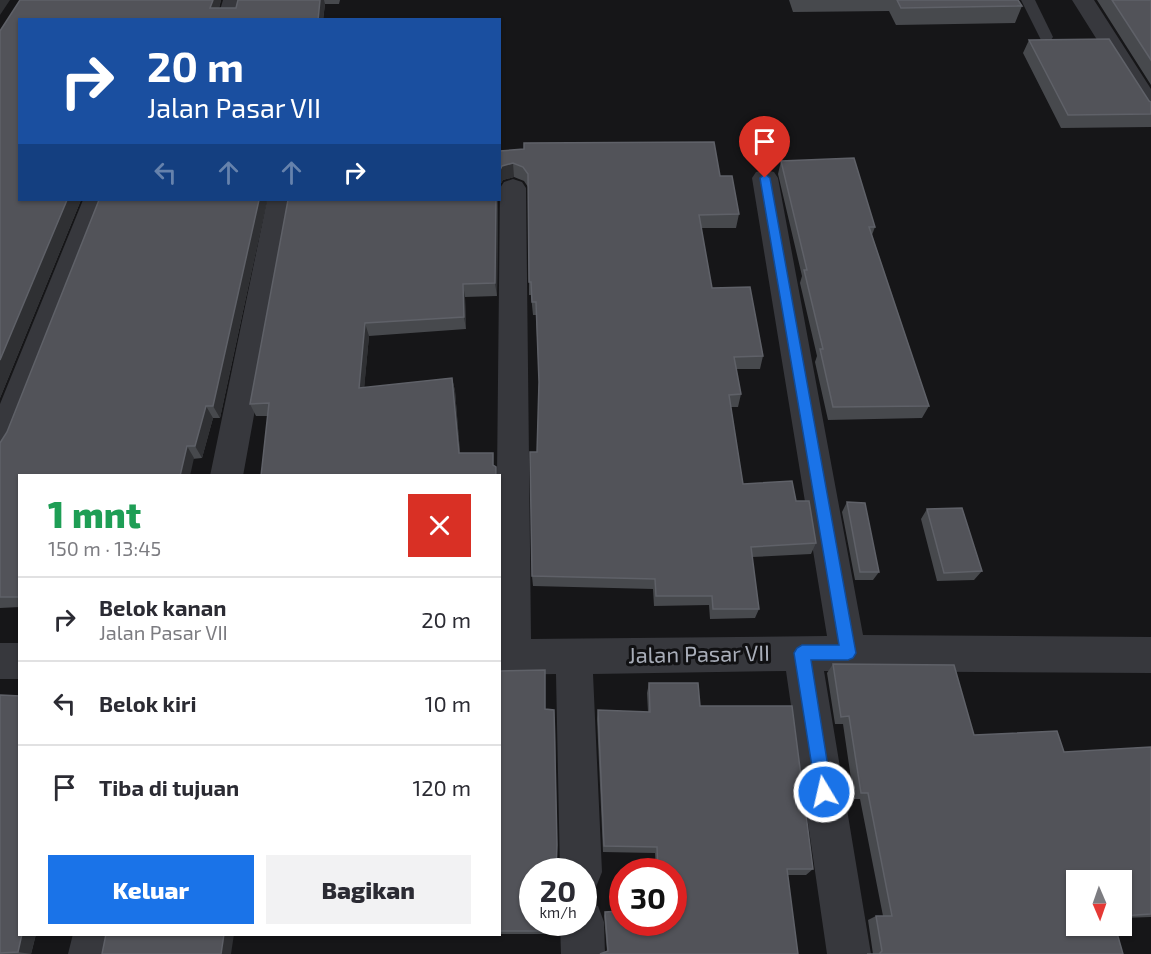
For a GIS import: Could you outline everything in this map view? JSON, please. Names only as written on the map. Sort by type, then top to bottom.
[{"type":"street","points":[[229,18],[234,0]]},
{"type":"street","points":[[1083,0],[1151,108]]},
{"type":"street","points":[[765,178],[848,653]]},
{"type":"street","points":[[506,657],[513,188]]},
{"type":"street","points":[[0,442],[96,201]]},
{"type":"street","points":[[226,474],[280,201]]},
{"type":"street","points":[[802,653],[849,954]]},
{"type":"street","name":"Jalan Pasar VII","points":[[506,657],[802,653],[1151,655]]},
{"type":"street","points":[[574,656],[581,858]]},
{"type":"street","points":[[0,661],[18,661]]},
{"type":"street","points":[[90,954],[94,936]]},
{"type":"street","points":[[582,936],[583,954]]},
{"type":"lane","points":[[1028,0],[1046,37]]},
{"type":"building","points":[[20,0],[213,0],[210,8],[236,8],[238,0],[320,0],[318,18],[18,18],[18,201],[67,201],[0,360],[0,31]]},
{"type":"building","points":[[897,0],[1018,0],[1022,6],[901,8]]},
{"type":"building","points":[[1112,0],[1151,0],[1151,60]]},
{"type":"building","points":[[1109,39],[1151,102],[1151,114],[1068,115],[1029,40]]},
{"type":"building","points":[[714,142],[720,176],[732,176],[739,214],[699,215],[712,288],[750,287],[763,356],[734,357],[741,394],[729,395],[743,484],[792,481],[796,501],[809,501],[816,543],[751,547],[759,609],[713,609],[712,596],[656,596],[655,579],[532,576],[530,452],[537,452],[539,382],[536,302],[532,302],[531,282],[529,282],[528,174],[523,167],[513,163],[501,168],[501,151],[524,149],[524,143]]},
{"type":"building","points":[[854,158],[875,227],[869,227],[929,406],[833,407],[820,349],[823,349],[804,270],[807,270],[781,161]]},
{"type":"building","points":[[99,201],[259,201],[213,406],[206,406],[195,446],[187,446],[180,474],[18,474],[18,597],[0,597],[0,443],[7,432]]},
{"type":"building","points":[[288,201],[496,201],[495,283],[463,284],[464,317],[365,323],[359,388],[452,378],[459,453],[493,453],[496,474],[261,474],[269,403],[250,404]]},
{"type":"building","points":[[847,502],[865,503],[879,572],[860,572]]},
{"type":"building","points":[[962,508],[982,571],[944,573],[927,509]]},
{"type":"building","points":[[833,664],[954,665],[974,735],[1057,731],[1064,752],[1151,747],[1151,914],[1132,915],[1132,870],[1066,870],[1066,936],[1118,936],[1123,954],[879,954],[882,951],[876,916],[892,916],[868,793],[861,793],[849,716],[841,717]]},
{"type":"building","points":[[545,670],[545,709],[554,710],[557,858],[519,858],[519,931],[501,931],[501,671]]},
{"type":"building","points":[[649,683],[698,683],[700,706],[792,706],[813,869],[787,869],[798,954],[600,954],[608,951],[605,912],[609,912],[609,936],[687,936],[687,858],[657,858],[657,847],[604,846],[598,710],[650,712]]},
{"type":"building","points":[[0,695],[18,696],[18,936],[22,936],[18,952],[0,953]]},
{"type":"building","points":[[106,936],[224,936],[221,954],[102,954]]},
{"type":"route","points":[[765,178],[848,653],[802,653],[824,792]]}]
